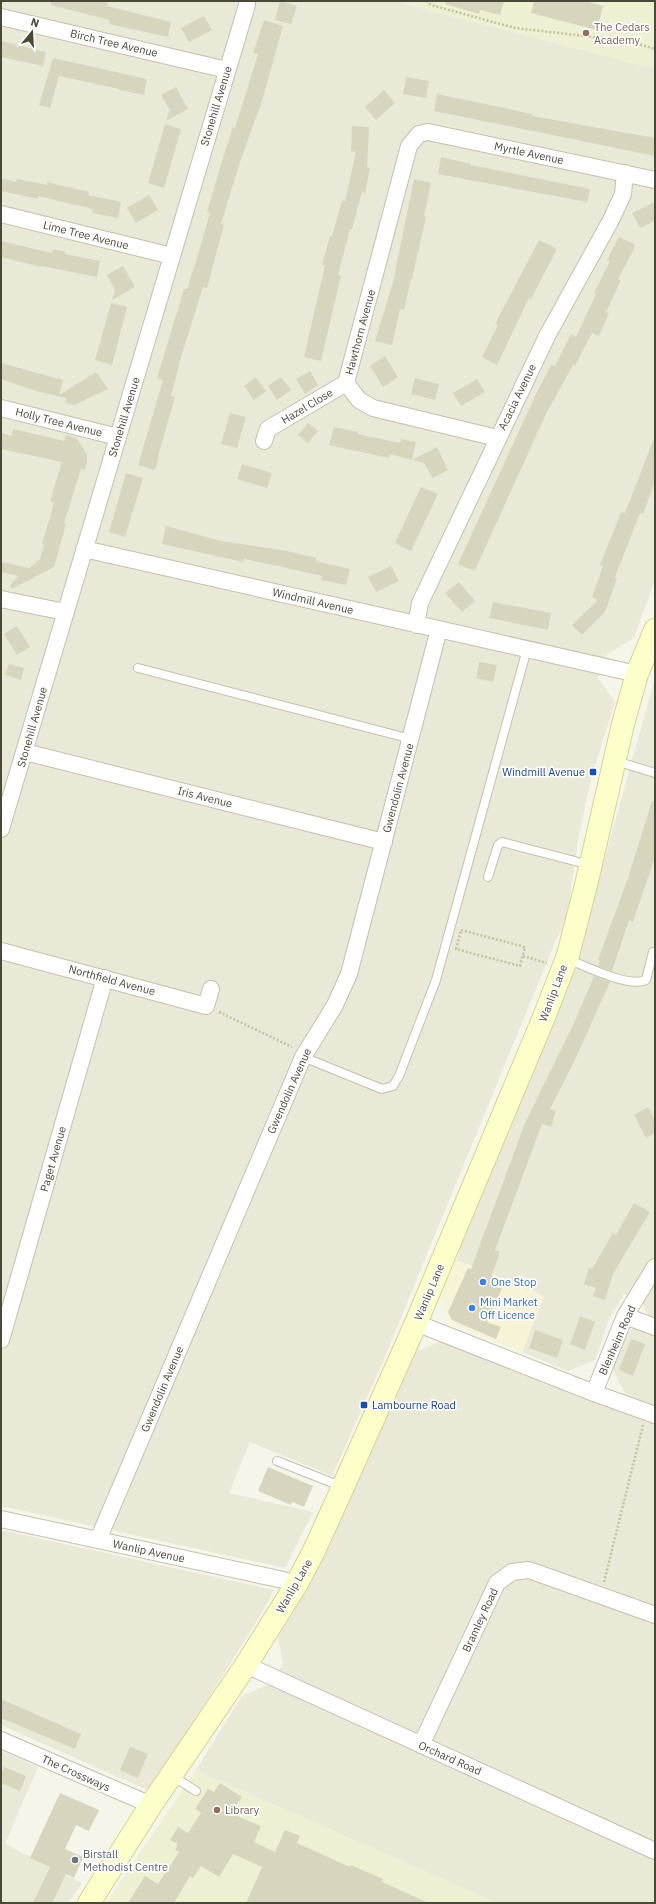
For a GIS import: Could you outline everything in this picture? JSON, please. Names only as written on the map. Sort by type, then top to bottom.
[{"type":"street","name":"Stonehill Avenue","points":[[1,829],[247,5]]},
{"type":"street","name":"Birch Tree Avenue","points":[[1,17],[227,70]]},
{"type":"street","name":"Myrtle Avenue","points":[[409,146],[419,134],[428,132],[655,180]]},
{"type":"street","name":"Hawthorn Avenue","points":[[409,146],[346,383],[359,400],[373,408],[497,438]]},
{"type":"street","name":"Acacia Avenue","points":[[416,625],[420,603],[497,438],[547,336],[611,220],[623,194],[625,173]]},
{"type":"street","name":"Lime Tree Avenue","points":[[1,214],[172,256]]},
{"type":"street","name":"Hazel Close","points":[[267,430],[346,383]]},
{"type":"street","name":"Holly Tree Avenue","points":[[1,408],[118,436]]},
{"type":"street","name":"Windmill Avenue","points":[[84,549],[637,674]]},
{"type":"street","points":[[1,599],[65,612]]},
{"type":"street","name":"Gwendolin Avenue","points":[[98,1540],[304,1055],[335,1005],[349,974],[439,629]]},
{"type":"street","name":"Wanlip Lane","points":[[89,1903],[151,1805],[246,1665],[296,1585],[313,1553],[416,1323],[544,1017],[565,963],[591,866],[637,674],[655,630]]},
{"type":"street","name":"Iris Avenue","points":[[25,752],[384,842]]},
{"type":"street","name":"Northfield Avenue","points":[[1,951],[206,1006]]},
{"type":"street","name":"Paget Avenue","points":[[1,1340],[105,978]]},
{"type":"street","points":[[206,1006],[211,989]]},
{"type":"street","name":"Blenheim Road","points":[[594,1393],[625,1316],[655,1267]]},
{"type":"street","points":[[625,1316],[655,1327]]},
{"type":"street","points":[[416,1323],[594,1393],[651,1413]]},
{"type":"street","name":"Wanlip Avenue","points":[[1,1519],[283,1580],[296,1585]]},
{"type":"street","name":"Bramley Road","points":[[421,1745],[497,1583],[512,1572],[530,1570],[655,1615]]},
{"type":"street","name":"Orchard Road","points":[[246,1665],[655,1851]]},
{"type":"street","name":"The Crossways","points":[[1,1740],[151,1805]]},
{"type":"lane","points":[[304,1055],[382,1089],[393,1086],[399,1076],[436,980],[527,649]]},
{"type":"lane","points":[[138,668],[411,739]]},
{"type":"lane","points":[[615,761],[655,773]]},
{"type":"lane","points":[[488,877],[498,845],[502,842],[591,866]]},
{"type":"lane","points":[[565,963],[639,983],[646,980],[653,952]]},
{"type":"lane","points":[[277,1461],[343,1487]]},
{"type":"lane","points":[[171,1776],[196,1791]]},
{"type":"path","points":[[426,1],[431,5],[515,28],[629,41],[655,49]]},
{"type":"path","points":[[461,930],[525,947],[523,956],[520,966],[456,949],[461,930]]},
{"type":"path","points":[[523,956],[565,963]]},
{"type":"path","points":[[206,1006],[304,1055]]},
{"type":"path","points":[[602,1595],[651,1413]]},
{"type":"shaded area","points":[[1,1],[393,1],[640,65],[655,67],[655,580],[634,638],[607,654],[598,678],[615,702],[591,779],[579,835],[566,922],[556,940],[384,1359],[332,1476],[250,1442],[229,1493],[313,1512],[285,1568],[1,1506]]},
{"type":"shaded area","name":"The Cedars Academy","points":[[393,1],[655,1],[655,67],[640,65]]},
{"type":"shaded area","points":[[655,678],[655,1318],[648,1315],[641,1301],[624,1294],[609,1319],[595,1360],[568,1371],[522,1352],[544,1296],[457,1260],[462,1241],[571,980]]},
{"type":"shaded area","points":[[456,1260],[544,1296],[522,1352],[450,1323],[440,1295]]},
{"type":"shaded area","points":[[633,1328],[655,1336],[655,1903],[497,1903],[196,1770],[242,1696],[270,1684],[283,1664],[278,1638],[317,1569],[415,1352],[442,1341],[616,1409],[624,1392],[612,1368],[624,1337]]},
{"type":"shaded area","points":[[1,1530],[274,1590],[263,1611],[154,1785],[145,1789],[1,1725]]},
{"type":"shaded area","points":[[1,1751],[38,1767],[5,1844],[82,1883],[68,1903],[1,1903]]},
{"type":"shaded area","points":[[196,1770],[497,1903],[106,1903]]},
{"type":"building","points":[[51,1],[98,1],[108,3],[107,6],[171,22],[168,37],[109,24],[110,20],[51,5]]},
{"type":"building","points":[[280,1],[297,6],[291,24],[275,20]]},
{"type":"building","points":[[446,1],[504,1],[500,15],[480,10],[479,14],[445,4]]},
{"type":"building","points":[[534,1],[584,1],[603,6],[597,30],[531,13]]},
{"type":"building","points":[[204,16],[212,30],[189,42],[181,28]]},
{"type":"building","points":[[264,20],[283,26],[262,101],[240,162],[221,224],[224,225],[207,288],[203,287],[182,354],[171,396],[175,397],[155,470],[138,465],[163,380],[157,378],[184,289],[187,289],[197,258],[210,213],[207,212],[225,151],[233,127],[235,128],[258,54],[253,53]]},
{"type":"building","points":[[1,41],[46,52],[43,66],[1,57]]},
{"type":"building","points":[[53,58],[147,79],[144,95],[59,76],[50,108],[39,105]]},
{"type":"building","points":[[406,77],[429,81],[426,98],[403,94]]},
{"type":"building","points":[[176,87],[188,109],[166,121],[170,110],[161,95]]},
{"type":"building","points":[[384,90],[395,103],[376,120],[365,107]]},
{"type":"building","points":[[437,94],[532,114],[532,116],[655,138],[655,156],[434,111]]},
{"type":"building","points":[[165,124],[181,129],[164,188],[148,183]]},
{"type":"building","points":[[352,126],[369,127],[367,167],[370,168],[365,193],[362,192],[352,229],[350,229],[338,275],[341,276],[321,361],[304,357],[325,265],[322,265],[342,200],[345,201],[356,152],[351,151]]},
{"type":"building","points":[[441,157],[471,165],[590,189],[587,202],[438,174]]},
{"type":"building","points":[[1,178],[16,182],[17,179],[47,185],[47,182],[89,192],[88,195],[121,202],[118,218],[92,213],[93,209],[38,196],[38,199],[1,191]]},
{"type":"building","points":[[414,179],[431,183],[424,216],[426,217],[412,279],[404,310],[400,309],[392,345],[375,341],[393,282]]},
{"type":"building","points":[[149,195],[158,210],[136,223],[127,208]]},
{"type":"building","points":[[655,202],[655,221],[640,228],[632,213]]},
{"type":"building","points":[[619,237],[634,244],[634,249],[618,279],[621,280],[606,312],[609,313],[599,336],[592,333],[575,366],[573,365],[547,412],[475,570],[466,568],[458,564],[536,394],[551,365],[555,366],[571,334],[576,337],[596,294],[594,293],[610,261],[607,260]]},
{"type":"building","points":[[539,240],[557,249],[531,299],[529,298],[497,365],[482,357],[498,325],[495,324]]},
{"type":"building","points":[[1,241],[52,253],[53,249],[66,252],[65,254],[100,261],[97,277],[41,267],[1,257]]},
{"type":"building","points":[[123,266],[135,287],[112,300],[115,290],[107,275]]},
{"type":"building","points":[[111,303],[127,307],[112,365],[95,360]]},
{"type":"building","points":[[385,356],[398,377],[383,387],[370,366]]},
{"type":"building","points":[[1,363],[63,380],[59,395],[96,372],[108,389],[74,405],[65,403],[66,398],[36,391],[1,379]]},
{"type":"building","points":[[310,371],[318,385],[305,394],[296,379]]},
{"type":"building","points":[[256,377],[266,391],[254,400],[244,386]]},
{"type":"building","points":[[281,377],[291,390],[277,400],[268,386]]},
{"type":"building","points":[[415,378],[439,384],[435,400],[411,394]]},
{"type":"building","points":[[477,379],[485,392],[461,406],[453,393]]},
{"type":"building","points":[[230,413],[246,417],[237,448],[221,444]]},
{"type":"building","points":[[308,423],[318,431],[308,443],[298,435]]},
{"type":"building","points":[[334,427],[400,443],[401,439],[416,442],[412,460],[390,454],[389,458],[329,445]]},
{"type":"building","points":[[13,429],[64,441],[66,435],[76,438],[87,454],[87,462],[85,470],[81,469],[64,523],[66,524],[54,567],[12,589],[10,585],[19,576],[1,572],[1,562],[29,568],[40,559],[44,545],[42,544],[54,503],[50,501],[62,462],[1,449],[1,433],[12,436]]},
{"type":"building","points":[[654,438],[655,482],[643,514],[640,513],[615,577],[617,578],[605,612],[582,635],[572,625],[598,600],[592,597],[603,566],[600,565],[621,512],[625,513]]},
{"type":"building","points":[[437,447],[448,470],[433,478],[424,463],[412,460]]},
{"type":"building","points":[[242,464],[272,473],[267,488],[237,479]]},
{"type":"building","points":[[126,473],[143,478],[125,537],[109,532]]},
{"type":"building","points":[[421,487],[438,494],[411,551],[395,543]]},
{"type":"building","points":[[166,526],[221,541],[287,551],[316,558],[316,561],[350,569],[346,585],[321,580],[322,576],[278,566],[244,559],[243,562],[162,544]]},
{"type":"building","points":[[391,566],[399,581],[376,592],[368,577]]},
{"type":"building","points":[[459,582],[475,601],[462,612],[445,593]]},
{"type":"building","points":[[493,602],[551,613],[548,630],[489,618]]},
{"type":"building","points":[[17,626],[30,647],[17,655],[4,634]]},
{"type":"building","points":[[479,662],[497,665],[493,682],[476,678]]},
{"type":"building","points":[[9,664],[24,668],[21,680],[5,675]]},
{"type":"building","points":[[652,801],[655,801],[655,857],[633,922],[629,920],[612,971],[598,966],[600,961],[598,960],[628,878]]},
{"type":"building","points":[[594,976],[610,982],[575,1060],[550,1109],[556,1111],[551,1127],[542,1124],[495,1250],[500,1252],[491,1278],[504,1284],[487,1322],[501,1327],[496,1339],[452,1320],[448,1312],[468,1268],[471,1269],[525,1123],[573,1025]]},
{"type":"building","points":[[648,1107],[655,1120],[655,1133],[646,1138],[634,1115]]},
{"type":"building","points":[[634,1203],[650,1212],[613,1274],[605,1300],[593,1296],[596,1288],[584,1284],[589,1268],[592,1269],[613,1233],[616,1235]]},
{"type":"building","points":[[580,1316],[595,1322],[585,1350],[570,1344]]},
{"type":"building","points":[[535,1330],[563,1340],[557,1358],[529,1348]]},
{"type":"building","points":[[631,1339],[645,1344],[633,1376],[619,1370]]},
{"type":"building","points":[[268,1467],[313,1486],[304,1507],[292,1502],[291,1505],[258,1491]]},
{"type":"building","points":[[1,1699],[81,1734],[75,1749],[1,1718]]},
{"type":"building","points":[[130,1747],[148,1754],[138,1778],[120,1770]]},
{"type":"building","points":[[4,1767],[26,1776],[20,1791],[1,1783],[1,1775]]},
{"type":"building","points":[[220,1783],[242,1797],[236,1806],[241,1810],[237,1816],[261,1826],[254,1842],[275,1852],[285,1830],[300,1836],[297,1843],[350,1867],[351,1865],[383,1879],[382,1882],[429,1903],[246,1903],[262,1867],[233,1854],[219,1877],[201,1866],[193,1878],[190,1876],[174,1903],[128,1903],[145,1876],[158,1884],[179,1852],[175,1850],[178,1844],[170,1840],[178,1827],[188,1833],[201,1813],[195,1809],[208,1789],[214,1792]]},
{"type":"building","points":[[60,1793],[99,1810],[89,1831],[76,1825],[65,1849],[83,1857],[74,1878],[66,1874],[52,1903],[33,1903],[50,1867],[30,1858]]},
{"type":"place","name":"The Cedars Academy","points":[[586,33]]},
{"type":"place","name":"Windmill Avenue","points":[[593,772]]},
{"type":"place","name":"One Stop","points":[[483,1282]]},
{"type":"place","name":"Mini Market Off Licence","points":[[472,1308]]},
{"type":"place","name":"Lambourne Road","points":[[364,1405]]},
{"type":"place","name":"Library","points":[[217,1810]]},
{"type":"place","name":"Birstall Methodist Centre","points":[[75,1860]]}]
